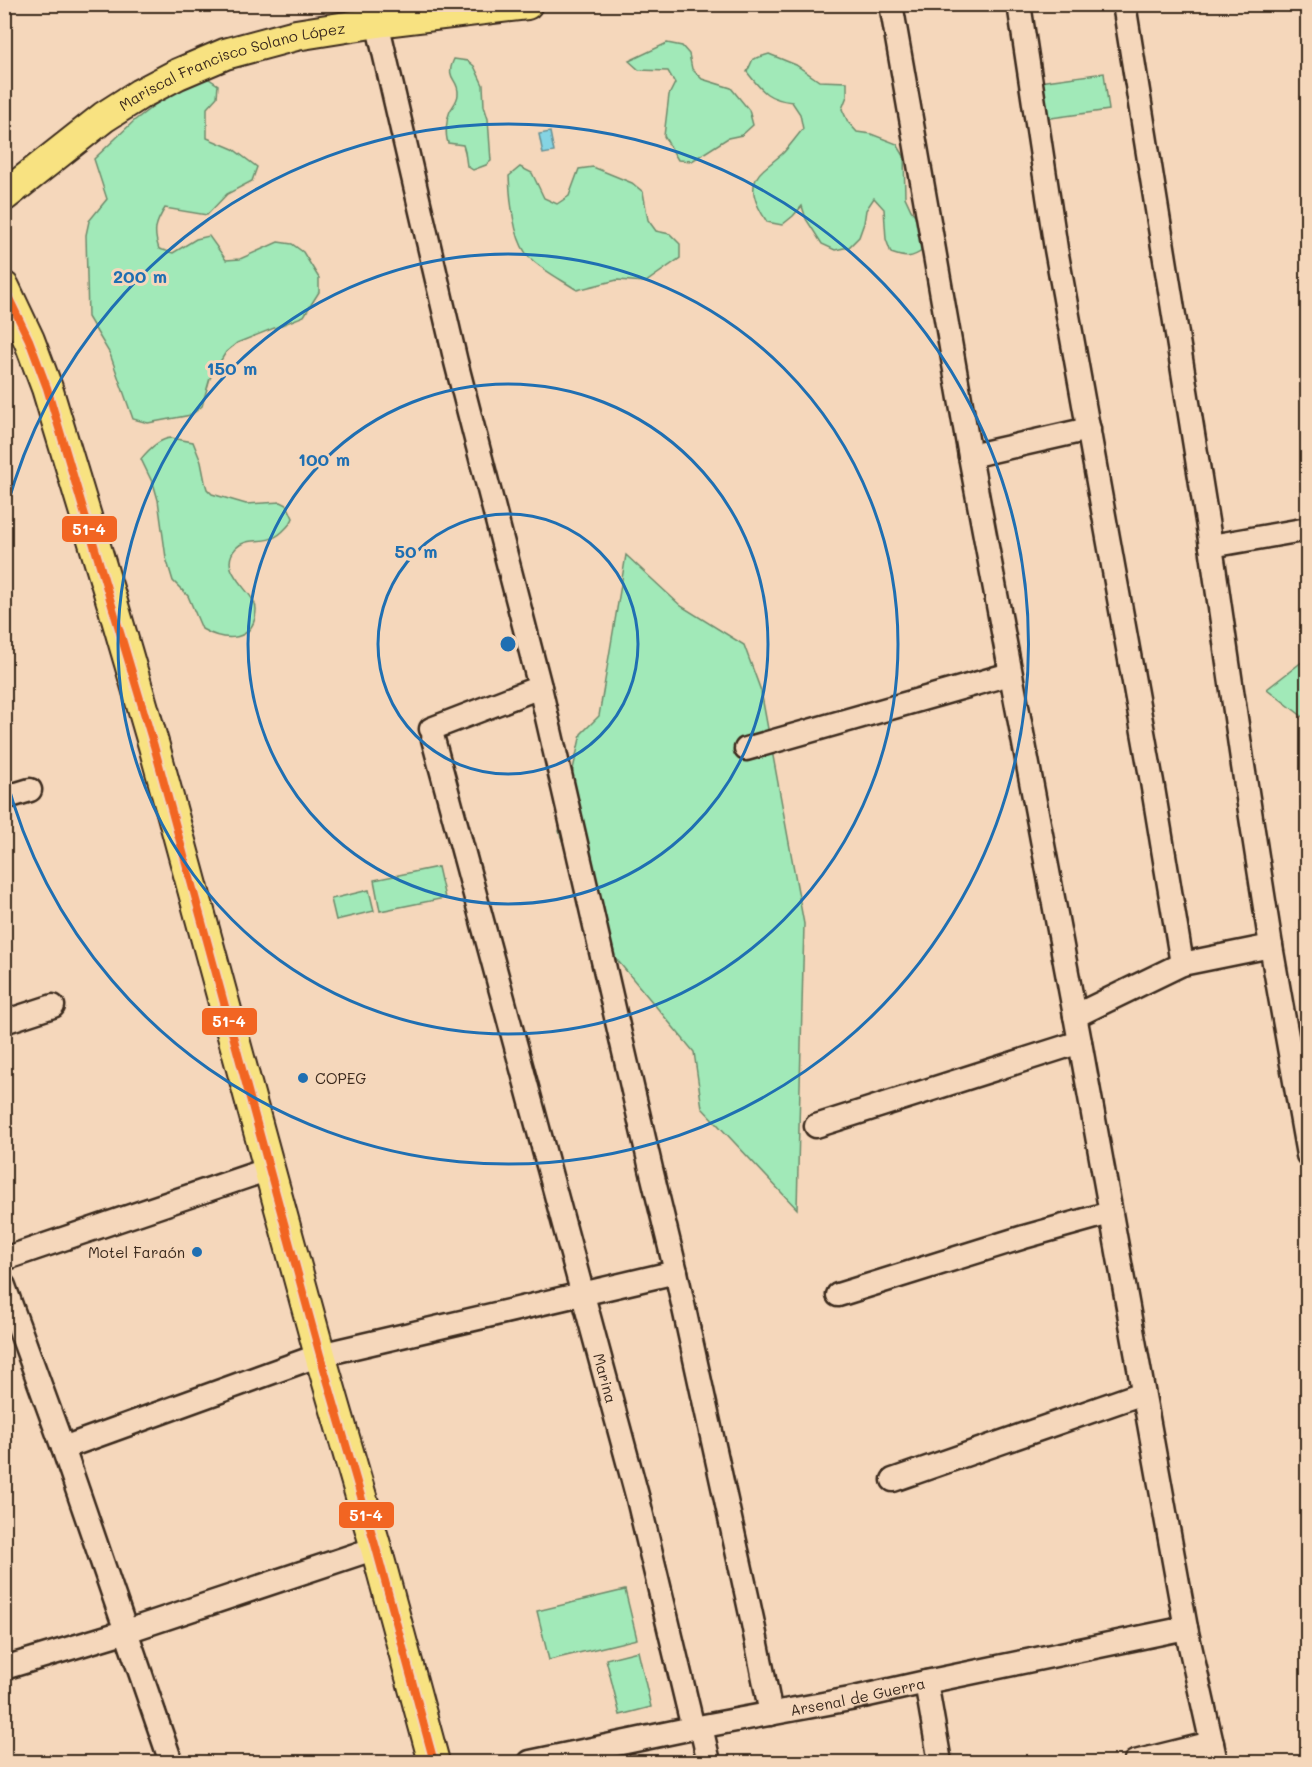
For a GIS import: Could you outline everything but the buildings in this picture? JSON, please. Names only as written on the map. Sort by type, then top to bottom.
[{"type":"main road","name":"Mariscal Francisco Solano López","points":[[4,196],[104,117],[178,74],[225,54],[265,42],[380,16],[527,4]]},
{"type":"main road","points":[[7,301],[47,388],[109,591],[154,746],[434,1762]]},
{"type":"street","points":[[891,4],[970,456],[1080,1042],[1186,1628],[1214,1753],[1135,1762]]},
{"type":"street","points":[[1019,4],[1056,249],[1152,782],[1182,964]]},
{"type":"street","points":[[1124,4],[1211,546],[1271,946],[1308,1155]]},
{"type":"street","points":[[380,16],[456,362],[540,687],[676,1272],[750,1607],[771,1714]]},
{"type":"street","points":[[970,456],[1089,429]]},
{"type":"street","points":[[1211,546],[1308,529]]},
{"type":"street","points":[[746,749],[1010,674]]},
{"type":"street","name":"Marina","points":[[540,687],[432,734],[638,1499],[697,1728],[709,1762]]},
{"type":"street","points":[[4,798],[30,790]]},
{"type":"street","points":[[1075,1016],[1182,964],[1271,946]]},
{"type":"street","points":[[4,1022],[53,1006]]},
{"type":"street","points":[[816,1126],[1080,1042]]},
{"type":"street","points":[[4,1259],[269,1169]]},
{"type":"street","points":[[838,1295],[1024,1237],[1110,1213]]},
{"type":"street","points":[[63,1448],[320,1355],[676,1272]]},
{"type":"street","points":[[4,1286],[63,1448],[171,1762]]},
{"type":"street","points":[[893,1480],[1143,1393]]},
{"type":"street","points":[[4,1668],[127,1631],[376,1548]]},
{"type":"street","name":"Arsenal de Guerra","points":[[530,1762],[850,1699],[1186,1628]]},
{"type":"street","points":[[926,1682],[940,1762]]},
{"type":"green space","points":[[667,43],[682,46],[689,54],[692,69],[702,79],[731,88],[749,110],[753,125],[742,135],[728,138],[692,161],[678,160],[664,136],[669,95],[675,83],[668,71],[639,70],[629,61]]},
{"type":"green space","points":[[769,54],[796,65],[819,81],[847,82],[847,96],[842,109],[848,122],[857,132],[871,134],[897,144],[904,156],[905,197],[911,210],[928,232],[930,245],[912,256],[891,253],[886,239],[884,209],[874,198],[866,210],[859,237],[849,247],[835,250],[822,244],[806,219],[802,206],[782,225],[767,222],[756,202],[755,182],[758,175],[782,154],[803,129],[800,114],[792,102],[777,99],[766,93],[747,72],[753,59]]},
{"type":"green space","points":[[454,59],[468,61],[474,66],[483,85],[491,161],[473,170],[467,166],[463,145],[448,143],[447,139],[448,119],[458,94],[451,75]]},
{"type":"green space","points":[[1104,73],[1109,110],[1044,119],[1039,82]]},
{"type":"green space","points":[[206,77],[218,85],[217,97],[207,108],[207,138],[233,149],[257,167],[252,181],[227,194],[207,215],[165,208],[156,228],[159,249],[173,253],[196,239],[209,236],[226,260],[240,259],[278,242],[292,244],[303,252],[319,278],[319,292],[304,316],[237,343],[226,352],[210,378],[202,406],[191,415],[148,423],[133,419],[110,354],[88,317],[86,235],[89,221],[107,199],[94,159],[135,120],[180,86]]},
{"type":"green space","points":[[520,167],[532,173],[544,198],[557,204],[569,196],[579,169],[593,167],[632,183],[643,192],[648,220],[656,231],[670,234],[680,244],[680,258],[646,282],[617,280],[577,290],[546,271],[524,251],[516,231],[509,176]]},
{"type":"green space","points":[[171,438],[193,442],[201,462],[207,489],[212,494],[246,504],[281,502],[287,505],[293,518],[289,525],[276,536],[241,544],[231,556],[232,571],[256,607],[255,618],[251,626],[240,636],[217,636],[202,629],[188,596],[173,581],[166,558],[158,500],[141,459],[154,445]]},
{"type":"green space","points":[[626,555],[681,606],[744,645],[761,691],[804,924],[797,1209],[702,1108],[694,1052],[592,930],[559,831],[581,734],[599,716]]},
{"type":"green space","points":[[1307,658],[1307,720],[1267,689]]},
{"type":"green space","points":[[438,867],[445,898],[380,911],[374,880]]},
{"type":"green space","points":[[369,890],[374,911],[336,920],[331,899]]},
{"type":"green space","points":[[625,1590],[637,1639],[549,1660],[537,1611]]},
{"type":"green space","points":[[638,1651],[651,1707],[620,1715],[606,1659]]},
{"type":"water","points":[[550,132],[554,152],[543,154],[539,134]]},
{"type":"transit line","name":"51-4","points":[[4,288],[29,340],[47,388],[154,746],[434,1762]]},
{"type":"place","name":"COPEG","points":[[303,1078]]},
{"type":"place","name":"Motel Faraón","points":[[197,1252]]}]
